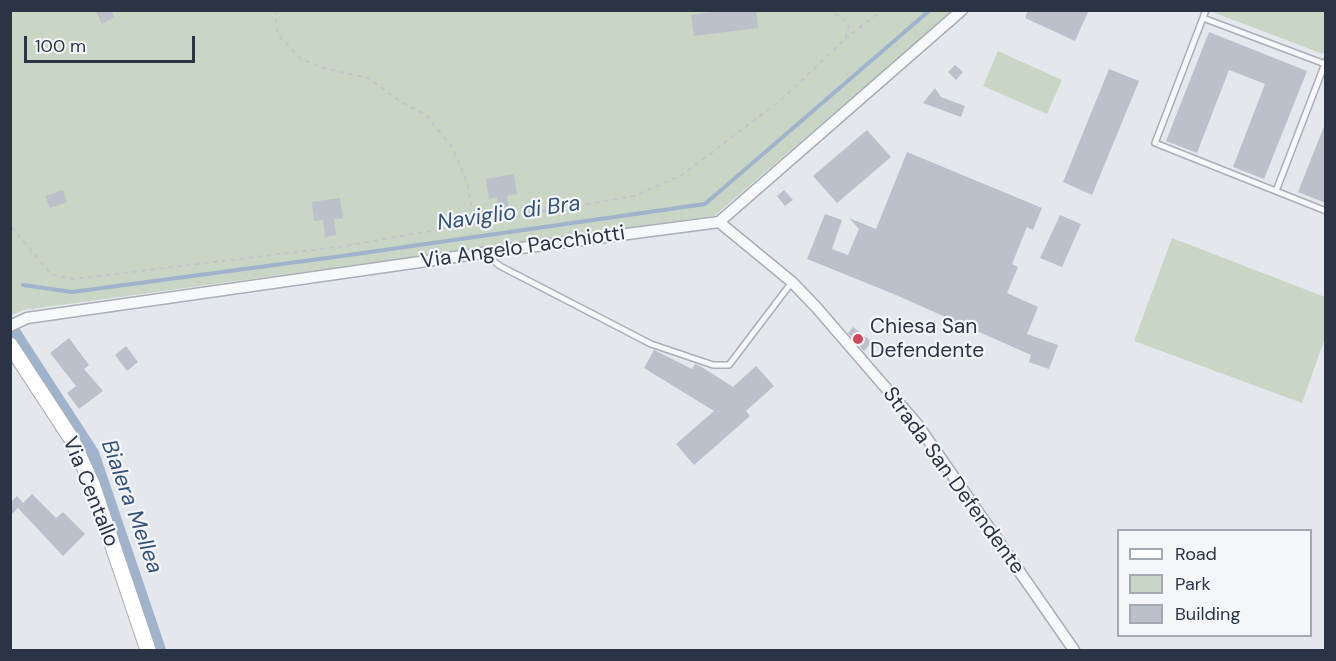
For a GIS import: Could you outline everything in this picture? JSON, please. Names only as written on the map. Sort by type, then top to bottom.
[{"type":"main road","name":"Via Centallo","points":[[10,345],[71,438],[88,475],[148,651]]},
{"type":"street","points":[[719,222],[962,10]]},
{"type":"street","name":"Via Angelo Pacchiotti","points":[[14,324],[27,318],[719,222]]},
{"type":"street","name":"Strada San Defendente","points":[[719,222],[792,282],[824,315],[917,424],[1074,651]]},
{"type":"lane","points":[[1206,10],[1155,143],[1326,211]]},
{"type":"lane","points":[[1203,18],[1325,63],[1276,191]]},
{"type":"lane","points":[[483,253],[500,266],[651,344],[713,365],[729,365],[792,282]]},
{"type":"path","points":[[275,10],[278,35],[301,59],[323,68],[369,78],[401,102],[426,115],[452,147],[467,182],[474,223]]},
{"type":"path","points":[[828,10],[843,18],[849,26],[846,39]]},
{"type":"path","points":[[10,218],[13,229],[52,275],[74,279],[338,246],[634,196],[682,175],[780,101],[846,39],[882,10]]},
{"type":"green space","points":[[10,11],[953,11],[714,216],[24,310],[11,315]]},
{"type":"green space","points":[[1216,11],[1325,11],[1325,49],[1323,54],[1215,13]]},
{"type":"green space","points":[[998,51],[1062,80],[1047,114],[983,86]]},
{"type":"green space","points":[[1172,238],[1325,297],[1325,338],[1302,403],[1134,341]]},
{"type":"building","points":[[95,10],[111,10],[114,17],[102,24]]},
{"type":"building","points":[[724,10],[756,10],[758,28],[694,36],[691,15]]},
{"type":"building","points":[[1028,10],[1089,10],[1075,41],[1025,18]]},
{"type":"building","points":[[1209,32],[1307,71],[1264,179],[1233,167],[1265,84],[1229,70],[1197,153],[1166,141]]},
{"type":"building","points":[[955,65],[963,72],[956,80],[948,72]]},
{"type":"building","points":[[1109,69],[1139,81],[1092,195],[1063,182]]},
{"type":"building","points":[[935,88],[941,97],[965,106],[961,117],[923,103]]},
{"type":"building","points":[[1326,124],[1326,203],[1298,192]]},
{"type":"building","points":[[867,130],[891,157],[837,203],[813,176]]},
{"type":"building","points":[[907,152],[1042,208],[1033,230],[1027,227],[1012,264],[1018,267],[1007,293],[1038,307],[1027,334],[1058,345],[1049,369],[1029,362],[1031,355],[896,295],[807,259],[825,214],[842,220],[832,249],[848,255],[859,229],[849,218],[876,229]]},
{"type":"building","points":[[514,174],[517,194],[507,196],[509,213],[499,214],[497,197],[489,199],[486,179]]},
{"type":"building","points":[[63,190],[67,202],[50,208],[45,196]]},
{"type":"building","points":[[784,190],[793,200],[785,206],[777,196]]},
{"type":"building","points":[[340,198],[343,218],[334,219],[336,235],[325,237],[323,220],[314,221],[312,202]]},
{"type":"building","points":[[1060,215],[1081,224],[1062,267],[1040,258]]},
{"type":"building","name":"Chiesa San Defendente","points":[[853,327],[872,342],[864,351],[848,333]]},
{"type":"building","points":[[69,338],[89,365],[84,369],[103,391],[79,409],[67,393],[76,386],[50,353]]},
{"type":"building","points":[[126,346],[138,362],[127,371],[115,355]]},
{"type":"building","points":[[654,350],[692,369],[695,364],[700,366],[733,387],[756,366],[774,386],[746,411],[750,416],[694,465],[676,444],[714,411],[644,368]]},
{"type":"building","points":[[32,494],[56,518],[63,512],[85,534],[63,556],[18,508],[10,516],[10,503],[17,496],[23,503]]},
{"type":"waterway","name":"Naviglio di Bra","points":[[23,285],[72,292],[705,204],[930,10]]},
{"type":"waterway","name":"Bialera Mellea","points":[[10,325],[93,453],[160,650]]},
{"type":"place","name":"Chiesa San Defendente","points":[[858,339]]}]
